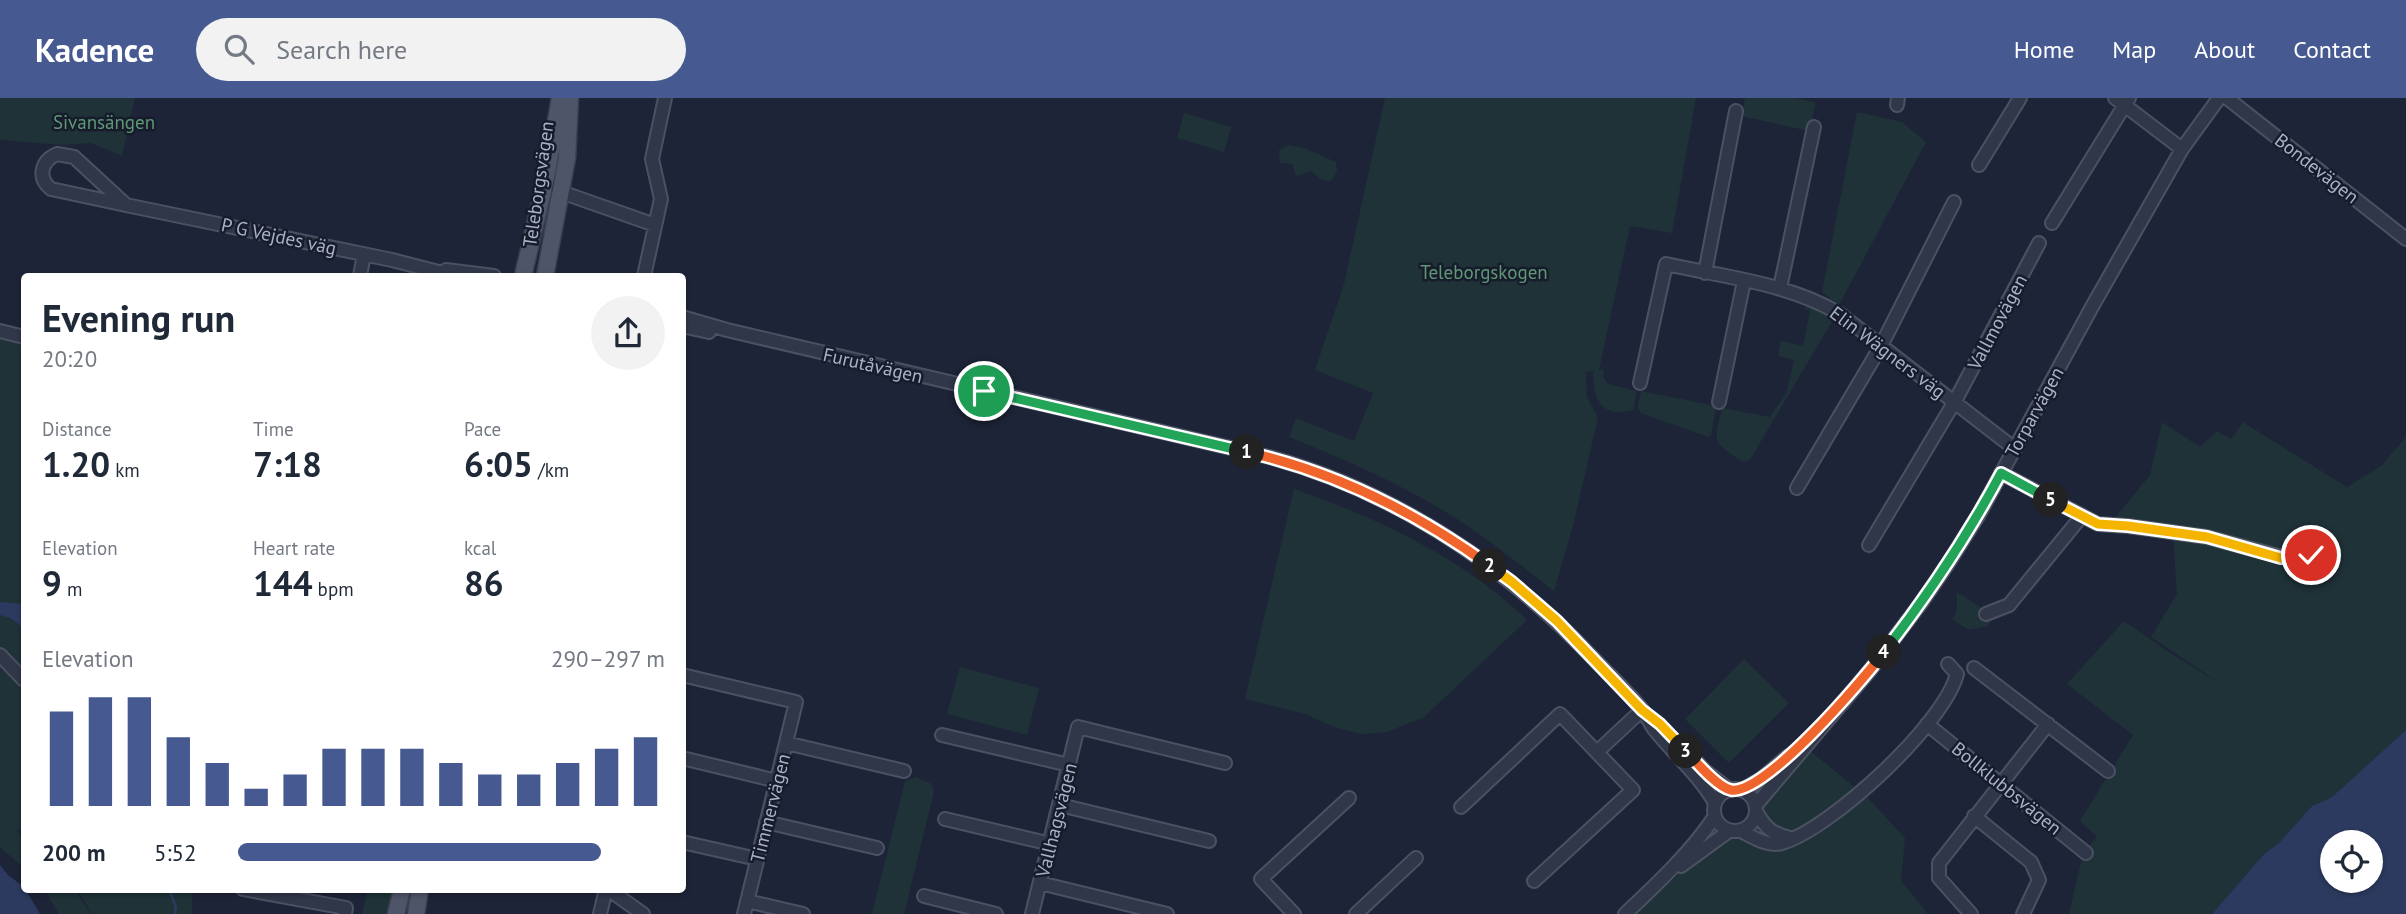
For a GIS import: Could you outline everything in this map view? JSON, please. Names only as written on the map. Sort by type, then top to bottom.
[{"type":"main road","name":"Teleborgsvägen","points":[[524,273],[546,178],[560,98]]},
{"type":"main road","name":"Teleborgsvägen","points":[[546,273],[567,158],[570,98]]},
{"type":"main road","name":"Teleborgsvägen","points":[[535,273],[546,178]]},
{"type":"main road","points":[[396,914],[401,893]]},
{"type":"main road","points":[[416,914],[419,893]]},
{"type":"street","points":[[645,273],[661,199],[652,159],[665,98]]},
{"type":"street","points":[[1979,165],[2020,98]]},
{"type":"street","name":"Torparvägen","points":[[1756,809],[1871,669],[1921,603],[1978,516],[2093,304],[2182,149],[2219,98]]},
{"type":"street","name":"Bondevägen","points":[[2227,98],[2406,239]]},
{"type":"street","points":[[2052,223],[2123,100],[2182,149]]},
{"type":"street","points":[[1704,272],[1736,111]]},
{"type":"street","points":[[1780,288],[1814,127]]},
{"type":"street","name":"P G Vejdes väg","points":[[126,205],[74,157],[57,154],[46,162],[42,177],[43,182],[51,189],[443,273]]},
{"type":"street","points":[[546,178],[561,192],[655,225]]},
{"type":"street","points":[[1797,488],[1881,346],[1954,202]]},
{"type":"street","name":"Vallmovägen","points":[[1869,545],[1955,401],[2039,243]]},
{"type":"street","points":[[361,273],[364,254]]},
{"type":"street","name":"Elin Wägners väg","points":[[1640,383],[1666,264],[1780,288],[1819,301],[1840,314],[2015,449]]},
{"type":"street","name":"P G Vejdes väg","points":[[432,270],[473,273]]},
{"type":"street","points":[[1719,402],[1744,281]]},
{"type":"street","name":"Furutåvägen","points":[[686,318],[1269,457],[1328,476],[1410,515],[1460,544],[1512,582],[1569,633],[1704,770],[1736,790]]},
{"type":"street","name":"Furutåvägen","points":[[686,327],[710,332],[727,330]]},
{"type":"street","points":[[0,331],[21,336]]},
{"type":"street","points":[[2001,473],[2098,524],[2207,537],[2281,558],[2303,557],[2322,549]]},
{"type":"street","points":[[1986,614],[2009,605],[2081,517]]},
{"type":"street","points":[[0,655],[21,677]]},
{"type":"street","points":[[1715,809],[1718,823],[1769,843],[1781,843],[1808,830],[1847,804],[1927,724],[1955,682],[1957,674],[1948,664]]},
{"type":"street","points":[[1974,668],[2108,771]]},
{"type":"street","name":"Timmervägen","points":[[686,676],[796,702],[746,908]]},
{"type":"street","points":[[1598,751],[1642,710]]},
{"type":"street","name":"Furutåvägen","points":[[1642,710],[1654,729],[1707,789],[1715,809]]},
{"type":"street","points":[[1461,807],[1560,714],[1598,751],[1633,790],[1534,881]]},
{"type":"street","name":"Torparvägen","points":[[1736,790],[1772,769],[1832,714]]},
{"type":"street","name":"Bollklubbsvägen","points":[[1927,724],[2086,853]]},
{"type":"street","points":[[1971,914],[1939,878],[1939,863],[2048,724]]},
{"type":"street","name":"Vallhagsvägen","points":[[1032,914],[1079,727],[1224,762]]},
{"type":"street","points":[[942,735],[1069,765]]},
{"type":"street","points":[[786,743],[904,771]]},
{"type":"street","points":[[686,759],[777,781]]},
{"type":"street","points":[[1653,888],[1701,835],[1723,793],[1736,790],[1749,794],[1765,828],[1776,835],[1791,838]]},
{"type":"street","points":[[1294,914],[1261,879],[1349,798]]},
{"type":"street","points":[[1060,805],[1209,841]]},
{"type":"street","points":[[1625,914],[1709,843],[1752,824],[1756,809]]},
{"type":"street","points":[[1975,816],[2031,862],[2039,880],[2023,914]]},
{"type":"street","points":[[945,819],[1051,844]]},
{"type":"street","points":[[766,822],[877,848]]},
{"type":"street","points":[[686,843],[757,859]]},
{"type":"street","points":[[1356,914],[1416,858]]},
{"type":"street","points":[[1040,883],[1167,914]]},
{"type":"street","points":[[265,893],[346,908],[345,914]]},
{"type":"street","points":[[600,914],[606,893]]},
{"type":"street","points":[[613,893],[643,914]]},
{"type":"street","points":[[924,896],[996,914]]},
{"type":"street","points":[[746,908],[803,914]]},
{"type":"green space","name":"Sivansängen","points":[[0,98],[135,98],[122,156],[91,143],[62,145],[0,140]]},
{"type":"green space","name":"Teleborgskogen","points":[[1385,98],[1696,98],[1672,233],[1630,226],[1599,370],[1604,370],[1603,377],[1608,384],[1637,391],[1633,410],[1622,412],[1606,409],[1597,398],[1593,371],[1586,372],[1587,397],[1598,418],[1574,522],[1554,591],[1480,534],[1434,505],[1373,473],[1289,437],[1296,418],[1354,441],[1373,393],[1315,370],[1344,284]]},
{"type":"green space","points":[[1745,98],[1795,98],[1814,102],[1809,131],[1741,116]]},
{"type":"green space","points":[[1857,112],[1902,122],[1926,142],[1839,305],[1822,292]]},
{"type":"green space","points":[[1184,113],[1231,127],[1224,152],[1177,138]]},
{"type":"green space","points":[[1289,145],[1304,148],[1336,162],[1337,171],[1331,181],[1322,180],[1311,171],[1296,176],[1292,164],[1280,163],[1279,150]]},
{"type":"green space","points":[[1807,303],[1834,316],[1833,320],[1751,458],[1742,462],[1717,440],[1722,408],[1770,417],[1787,392],[1794,360],[1778,356],[1781,341],[1803,346],[1810,310],[1805,309]]},
{"type":"green space","points":[[0,331],[21,335],[21,831],[17,830],[21,835],[21,865],[0,847]]},
{"type":"green space","points":[[1641,391],[1716,406],[1711,435],[1708,437],[1641,413],[1638,407]]},
{"type":"green space","points":[[2162,422],[2200,447],[2217,431],[2231,439],[2243,422],[2347,487],[2381,466],[2406,437],[2406,730],[2332,797],[2312,806],[2278,844],[2264,854],[2212,914],[2069,914],[2083,853],[2097,837],[2080,821],[2133,735],[2067,684],[2124,621],[2221,684],[2151,637],[2177,594],[2173,532],[2109,525],[2150,475]]},
{"type":"green space","points":[[1294,489],[1357,513],[1418,542],[1475,577],[1527,620],[1424,717],[1387,732],[1362,734],[1334,727],[1305,714],[1245,699]]},
{"type":"green space","points":[[1957,592],[1994,616],[1988,626],[1968,630],[1952,619],[1957,611]]},
{"type":"green space","points":[[1744,659],[1789,703],[1729,763],[1685,719]]},
{"type":"green space","points":[[960,667],[1039,688],[1027,735],[947,714]]},
{"type":"green space","points":[[1809,750],[1867,797],[1905,838],[1901,881],[1928,914],[1635,914],[1690,864],[1726,837],[1741,835],[1756,826],[1763,804]]},
{"type":"green space","points":[[915,777],[930,783],[934,789],[904,914],[872,914],[905,782]]},
{"type":"green space","points":[[46,893],[77,893],[91,914],[59,914]]},
{"type":"green space","points":[[79,893],[192,893],[192,914],[92,914]]},
{"type":"green space","points":[[367,893],[393,893],[388,914],[362,914]]},
{"type":"water","points":[[0,602],[21,604],[21,626],[0,615]]},
{"type":"water","points":[[2406,730],[2406,914],[2212,914],[2264,854],[2278,844],[2312,806],[2332,797]]},
{"type":"water","points":[[0,865],[21,885],[21,893],[28,893],[40,914],[0,914]]},
{"type":"waterway","points":[[171,893],[176,907],[175,914]]},
{"type":"route","points":[[984,391],[1289,462],[1367,493],[1410,515],[1460,544],[1512,582],[1569,633],[1704,770],[1730,790],[1742,790],[1778,765],[1832,714],[1871,669],[1947,565],[2001,473],[2098,524],[2207,537],[2281,558],[2311,555]]}]
